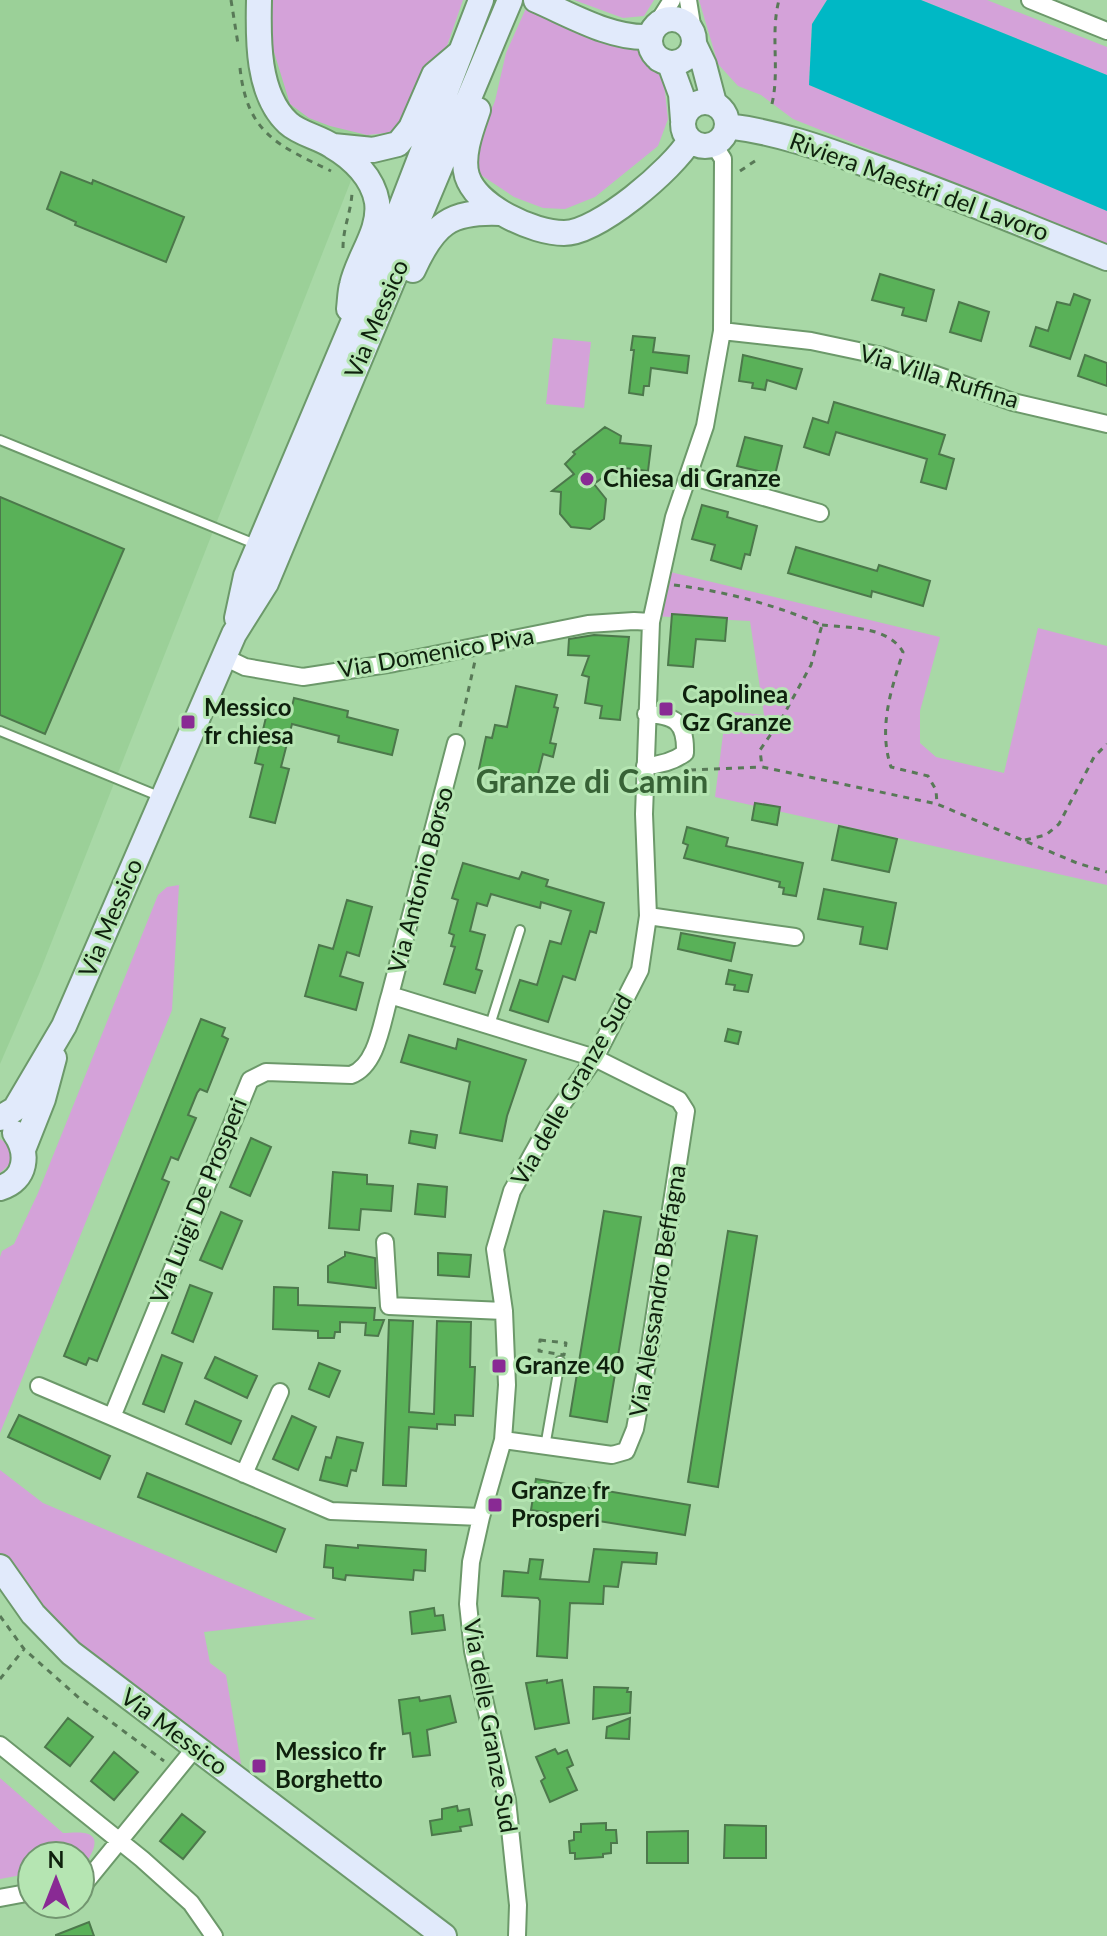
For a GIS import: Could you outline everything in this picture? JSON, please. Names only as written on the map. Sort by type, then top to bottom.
[{"type":"street","points":[[259,0],[258,32],[264,75],[272,101],[289,124],[333,146],[357,164],[372,186],[377,204],[375,224],[352,283],[345,346]]},
{"type":"street","points":[[536,0],[606,29],[633,38],[655,40],[677,63],[691,53],[694,37],[686,23],[677,18],[667,18],[655,40]]},
{"type":"street","points":[[655,40],[672,0]]},
{"type":"street","name":"Via delle Granze Sud","points":[[517,1936],[518,1905],[507,1800],[473,1651],[468,1604],[471,1562],[503,1440],[507,1385],[504,1311],[495,1249],[512,1191],[553,1117],[595,1058],[640,970],[648,916],[644,814],[651,622],[674,517],[705,426],[722,331],[721,136],[727,117],[714,103],[694,37],[688,0]]},
{"type":"street","points":[[1030,0],[1107,31]]},
{"type":"street","name":"Via Messico","points":[[234,634],[246,576],[345,346],[480,4]]},
{"type":"street","points":[[503,16],[495,60],[466,149],[467,176],[478,194],[500,213],[539,229],[566,233],[599,221],[677,159],[686,130],[687,111],[694,104],[704,101],[714,103]]},
{"type":"street","name":"Via Messico","points":[[2,1194],[23,1168],[24,1147],[43,1099],[64,1026],[234,634],[266,583],[503,16]]},
{"type":"street","points":[[655,40],[670,64],[681,94],[686,130],[705,146],[721,136]]},
{"type":"street","points":[[333,146],[373,150],[398,144],[411,128],[434,75],[462,51]]},
{"type":"street","name":"Riviera Maestri del Lavoro","points":[[721,136],[762,130],[820,148],[904,177],[1107,258]]},
{"type":"street","points":[[382,309],[409,279],[425,244],[440,226],[452,217],[472,212],[500,213]]},
{"type":"street","name":"Via Villa Ruffina","points":[[722,331],[811,341],[882,356],[1013,402],[1107,424]]},
{"type":"street","points":[[690,476],[820,513]]},
{"type":"street","name":"Via Domenico Piva","points":[[224,657],[245,667],[303,677],[588,624],[651,622]]},
{"type":"street","points":[[645,766],[665,763],[685,753],[686,738],[682,725],[662,714],[646,714]]},
{"type":"street","name":"Via Antonio Borso","points":[[456,743],[390,995],[595,1058]]},
{"type":"street","points":[[648,916],[795,937]]},
{"type":"street","name":"Via Luigi De Prosperi","points":[[112,1417],[250,1080],[266,1072],[351,1075],[361,1071],[372,1056],[390,995]]},
{"type":"street","name":"Via Messico","points":[[0,1118],[15,1109],[64,1026]]},
{"type":"street","name":"Via Alessandro Beffagna","points":[[503,1440],[612,1455],[626,1451],[635,1429],[686,1111],[679,1100],[595,1058]]},
{"type":"street","points":[[0,1125],[16,1134],[24,1147]]},
{"type":"street","points":[[385,1242],[389,1306],[504,1311]]},
{"type":"street","points":[[39,1386],[331,1511],[481,1517]]},
{"type":"street","points":[[244,1474],[280,1392]]},
{"type":"street","name":"Via Messico","points":[[0,1567],[33,1614],[71,1653],[444,1936]]},
{"type":"street","points":[[0,1745],[120,1840],[191,1903],[214,1936]]},
{"type":"street","points":[[96,1869],[195,1748]]},
{"type":"street","name":"Via delle Granze Sud","points":[[518,1905],[527,1936]]},
{"type":"lane","points":[[0,440],[259,546]]},
{"type":"lane","points":[[0,731],[162,797]]},
{"type":"lane","points":[[490,1025],[520,930]]},
{"type":"lane","points":[[545,1447],[560,1361]]},
{"type":"path","points":[[772,104],[776,86],[774,20],[779,0]]},
{"type":"path","points":[[658,583],[699,588],[782,608],[822,625],[884,634],[898,643],[903,652],[887,701],[885,748],[891,767],[928,776],[936,790],[937,804]]},
{"type":"path","points":[[762,767],[760,750],[782,718],[811,665],[822,625]]},
{"type":"path","points":[[456,743],[478,646]]},
{"type":"path","points":[[1025,840],[1046,835],[1059,824],[1094,757],[1107,744]]},
{"type":"path","points":[[665,763],[674,769],[762,767],[937,804],[999,832],[1107,872]]},
{"type":"path","points":[[540,1340],[566,1343],[564,1355],[539,1351],[540,1340]]},
{"type":"path","points":[[0,1616],[24,1649],[79,1698],[177,1771]]},
{"type":"path","points":[[0,1679],[24,1649]]},
{"type":"shaded area","points":[[0,0],[422,0],[39,974],[0,1064]]},
{"type":"shaded area","points":[[273,0],[463,0],[447,46],[425,69],[396,132],[367,135],[309,118],[290,104],[270,39]]},
{"type":"shaded area","points":[[574,0],[654,0],[644,16],[623,18]]},
{"type":"shaded area","points":[[699,0],[827,0],[812,24],[809,85],[1107,211],[1107,244],[793,119],[761,95],[738,86],[718,64]]},
{"type":"shaded area","points":[[921,0],[987,0],[1107,47],[1107,75]]},
{"type":"shaded area","points":[[527,6],[645,52],[664,83],[668,119],[658,146],[595,197],[565,209],[543,208],[514,197],[478,173],[477,145],[495,101],[506,53]]},
{"type":"shaded area","points":[[553,338],[591,342],[584,408],[546,404]]},
{"type":"shaded area","points":[[666,571],[940,637],[920,711],[920,743],[936,757],[1004,773],[1038,628],[1107,646],[1107,885],[715,797],[726,711],[764,715],[750,621],[652,616]]},
{"type":"shaded area","points":[[179,885],[172,1010],[0,1433],[0,1257],[2,1251],[14,1244],[38,1193],[158,895],[167,887]]},
{"type":"shaded area","points":[[0,1139],[9,1147],[11,1163],[0,1173]]},
{"type":"shaded area","points":[[0,1470],[43,1503],[316,1619],[204,1632],[210,1663],[226,1675],[246,1793],[0,1575]]},
{"type":"shaded area","points":[[0,1778],[63,1833],[84,1833],[94,1839],[16,1840],[16,1876],[0,1879]]},
{"type":"water","points":[[827,0],[921,0],[1107,75],[1107,211],[809,85],[812,24]]},
{"type":"building","points":[[61,172],[92,184],[93,180],[184,217],[166,262],[75,225],[76,222],[47,209]]},
{"type":"building","points":[[880,274],[934,290],[926,321],[902,315],[904,308],[872,300]]},
{"type":"building","points":[[1074,294],[1090,300],[1070,359],[1030,346],[1036,327],[1048,331],[1057,302],[1070,305]]},
{"type":"building","points":[[959,302],[989,312],[981,341],[950,332]]},
{"type":"building","points":[[633,336],[655,338],[653,352],[689,356],[687,373],[651,368],[649,386],[644,386],[643,395],[629,393]]},
{"type":"building","points":[[743,355],[802,369],[796,389],[767,380],[765,390],[752,388],[753,383],[739,381]]},
{"type":"building","points":[[1085,355],[1107,363],[1107,386],[1078,376]]},
{"type":"building","points":[[834,402],[945,435],[939,454],[954,459],[946,489],[921,482],[927,459],[836,432],[829,455],[804,447],[813,418],[828,423]]},
{"type":"building","name":"Chiesa di Granze","points":[[605,427],[621,436],[620,443],[651,446],[648,471],[617,467],[594,484],[606,499],[604,519],[590,529],[571,527],[560,514],[561,492],[552,491],[574,474],[565,464],[575,454],[573,452]]},
{"type":"building","points":[[745,437],[782,446],[775,475],[737,466]]},
{"type":"building","points":[[0,497],[124,549],[45,734],[0,715]]},
{"type":"building","points":[[702,505],[728,512],[727,517],[757,526],[750,555],[745,554],[741,569],[711,560],[715,545],[692,539]]},
{"type":"building","points":[[796,547],[877,571],[879,565],[930,581],[923,606],[872,591],[871,597],[788,573]]},
{"type":"building","points":[[672,614],[727,618],[725,641],[696,639],[693,667],[668,665]]},
{"type":"building","points":[[594,635],[629,637],[620,720],[600,718],[602,706],[585,703],[589,677],[582,675],[589,656],[568,655],[569,639]]},
{"type":"building","points":[[516,686],[557,695],[554,707],[558,708],[550,743],[556,744],[553,757],[543,754],[536,782],[479,769],[486,737],[492,738],[495,725],[507,727]]},
{"type":"building","points":[[294,698],[348,711],[347,717],[398,730],[392,755],[338,742],[339,736],[292,724],[281,767],[289,769],[275,823],[250,817],[263,765],[255,763],[268,709],[290,715]]},
{"type":"building","points":[[755,803],[780,807],[777,825],[752,820]]},
{"type":"building","points":[[839,826],[897,839],[889,872],[832,860]]},
{"type":"building","points":[[687,827],[728,838],[726,846],[803,863],[796,896],[783,894],[784,888],[779,887],[780,882],[684,858],[688,845],[683,843]]},
{"type":"building","points":[[463,863],[519,879],[522,872],[548,880],[546,886],[604,903],[596,933],[590,931],[575,980],[563,976],[548,1022],[510,1010],[520,980],[537,985],[550,941],[561,944],[571,911],[541,902],[540,908],[491,894],[487,906],[477,903],[470,931],[485,935],[476,969],[482,971],[475,993],[444,984],[455,947],[451,946],[454,935],[449,933],[458,900],[452,898]]},
{"type":"building","points":[[824,889],[896,903],[887,949],[860,944],[863,927],[818,919]]},
{"type":"building","points":[[347,900],[372,907],[359,956],[347,952],[340,976],[363,983],[356,1010],[305,996],[319,945],[333,949]]},
{"type":"building","points":[[681,933],[735,943],[731,961],[678,949]]},
{"type":"building","points":[[729,970],[752,975],[748,992],[734,990],[735,985],[726,984]]},
{"type":"building","points":[[201,1019],[225,1028],[222,1036],[228,1039],[207,1092],[200,1089],[188,1115],[196,1118],[178,1160],[171,1157],[162,1179],[169,1182],[97,1361],[89,1358],[86,1365],[64,1356]]},
{"type":"building","points":[[728,1029],[741,1032],[738,1044],[725,1041]]},
{"type":"building","points":[[409,1035],[456,1049],[458,1039],[526,1060],[502,1141],[460,1133],[470,1082],[401,1062]]},
{"type":"building","points":[[411,1131],[437,1135],[435,1148],[409,1143]]},
{"type":"building","points":[[251,1138],[271,1147],[250,1196],[230,1187]]},
{"type":"building","points":[[333,1172],[367,1175],[367,1184],[393,1186],[391,1211],[361,1209],[359,1230],[329,1228]]},
{"type":"building","points":[[418,1184],[447,1187],[445,1217],[415,1214]]},
{"type":"building","points":[[604,1211],[641,1217],[607,1422],[570,1416]]},
{"type":"building","points":[[221,1212],[242,1221],[222,1269],[200,1260]]},
{"type":"building","points":[[728,1231],[757,1236],[718,1487],[688,1482]]},
{"type":"building","points":[[345,1252],[375,1258],[376,1288],[328,1282],[328,1266],[345,1256]]},
{"type":"building","points":[[438,1253],[471,1255],[469,1277],[438,1275]]},
{"type":"building","points":[[190,1285],[212,1293],[193,1342],[172,1333]]},
{"type":"building","points":[[274,1287],[298,1288],[298,1305],[375,1308],[374,1320],[384,1320],[378,1336],[365,1335],[366,1323],[340,1322],[340,1332],[335,1332],[334,1338],[318,1338],[318,1331],[273,1329]]},
{"type":"building","points":[[389,1320],[413,1321],[409,1412],[434,1414],[437,1321],[471,1322],[470,1367],[475,1367],[473,1416],[455,1415],[455,1425],[437,1424],[437,1429],[409,1427],[406,1486],[383,1485]]},
{"type":"building","points":[[162,1355],[182,1363],[164,1412],[143,1404]]},
{"type":"building","points":[[215,1357],[257,1376],[247,1398],[205,1378]]},
{"type":"building","points":[[319,1363],[340,1371],[329,1397],[309,1389]]},
{"type":"building","points":[[195,1401],[241,1421],[231,1444],[186,1424]]},
{"type":"building","points":[[19,1415],[110,1456],[100,1479],[8,1437]]},
{"type":"building","points":[[292,1416],[316,1427],[298,1470],[273,1459]]},
{"type":"building","points":[[337,1437],[363,1443],[356,1471],[351,1470],[347,1486],[320,1480],[326,1457],[331,1458]]},
{"type":"building","points":[[147,1473],[285,1529],[276,1552],[138,1497]]},
{"type":"building","points":[[536,1479],[690,1505],[685,1535],[531,1510]]},
{"type":"building","points":[[326,1545],[426,1550],[425,1571],[414,1570],[413,1580],[346,1575],[345,1580],[333,1578],[333,1568],[324,1567]]},
{"type":"building","points":[[594,1549],[657,1553],[656,1564],[622,1562],[618,1587],[604,1586],[603,1604],[570,1603],[567,1658],[537,1656],[540,1601],[538,1598],[502,1596],[504,1571],[528,1573],[530,1559],[543,1560],[540,1579],[589,1582]]},
{"type":"building","points":[[434,1608],[435,1616],[443,1615],[445,1630],[412,1634],[410,1612]]},
{"type":"building","points":[[547,1680],[547,1683],[562,1680],[569,1723],[535,1729],[526,1683]]},
{"type":"building","points":[[594,1687],[628,1688],[627,1692],[631,1692],[630,1713],[593,1719]]},
{"type":"building","points":[[450,1696],[456,1722],[427,1730],[430,1755],[413,1757],[410,1733],[403,1734],[399,1700],[419,1697],[420,1701]]},
{"type":"building","points":[[68,1718],[93,1737],[70,1766],[45,1747]]},
{"type":"building","points":[[630,1718],[629,1739],[606,1738],[607,1727]]},
{"type":"building","points":[[555,1749],[558,1754],[567,1750],[573,1765],[567,1768],[577,1790],[550,1802],[536,1757]]},
{"type":"building","points":[[114,1752],[138,1772],[114,1800],[91,1781]]},
{"type":"building","points":[[457,1806],[458,1811],[469,1809],[472,1825],[460,1827],[461,1831],[432,1835],[430,1821],[442,1819],[442,1809]]},
{"type":"building","points":[[182,1814],[205,1832],[183,1859],[160,1841]]},
{"type":"building","points":[[606,1823],[606,1830],[616,1830],[617,1843],[611,1843],[611,1853],[603,1854],[603,1857],[575,1859],[575,1853],[570,1853],[569,1841],[574,1840],[574,1832],[581,1832],[581,1824]]},
{"type":"building","points":[[725,1825],[766,1826],[766,1858],[724,1858]]},
{"type":"building","points":[[688,1831],[688,1863],[647,1863],[647,1832]]},
{"type":"building","points":[[89,1922],[94,1936],[56,1936],[56,1935]]},
{"type":"place","name":"Chiesa di Granze","points":[[587,479]]},
{"type":"place","name":"Capolinea Gz Granze","points":[[666,709]]},
{"type":"place","name":"Messico fr chiesa","points":[[188,722]]},
{"type":"place","name":"Granze 40","points":[[499,1366]]},
{"type":"place","name":"Granze fr Prosperi","points":[[495,1505]]},
{"type":"place","name":"Messico fr Borghetto","points":[[259,1766]]},
{"type":"district","name":"Granze di Camin","points":[[592,782]]}]
